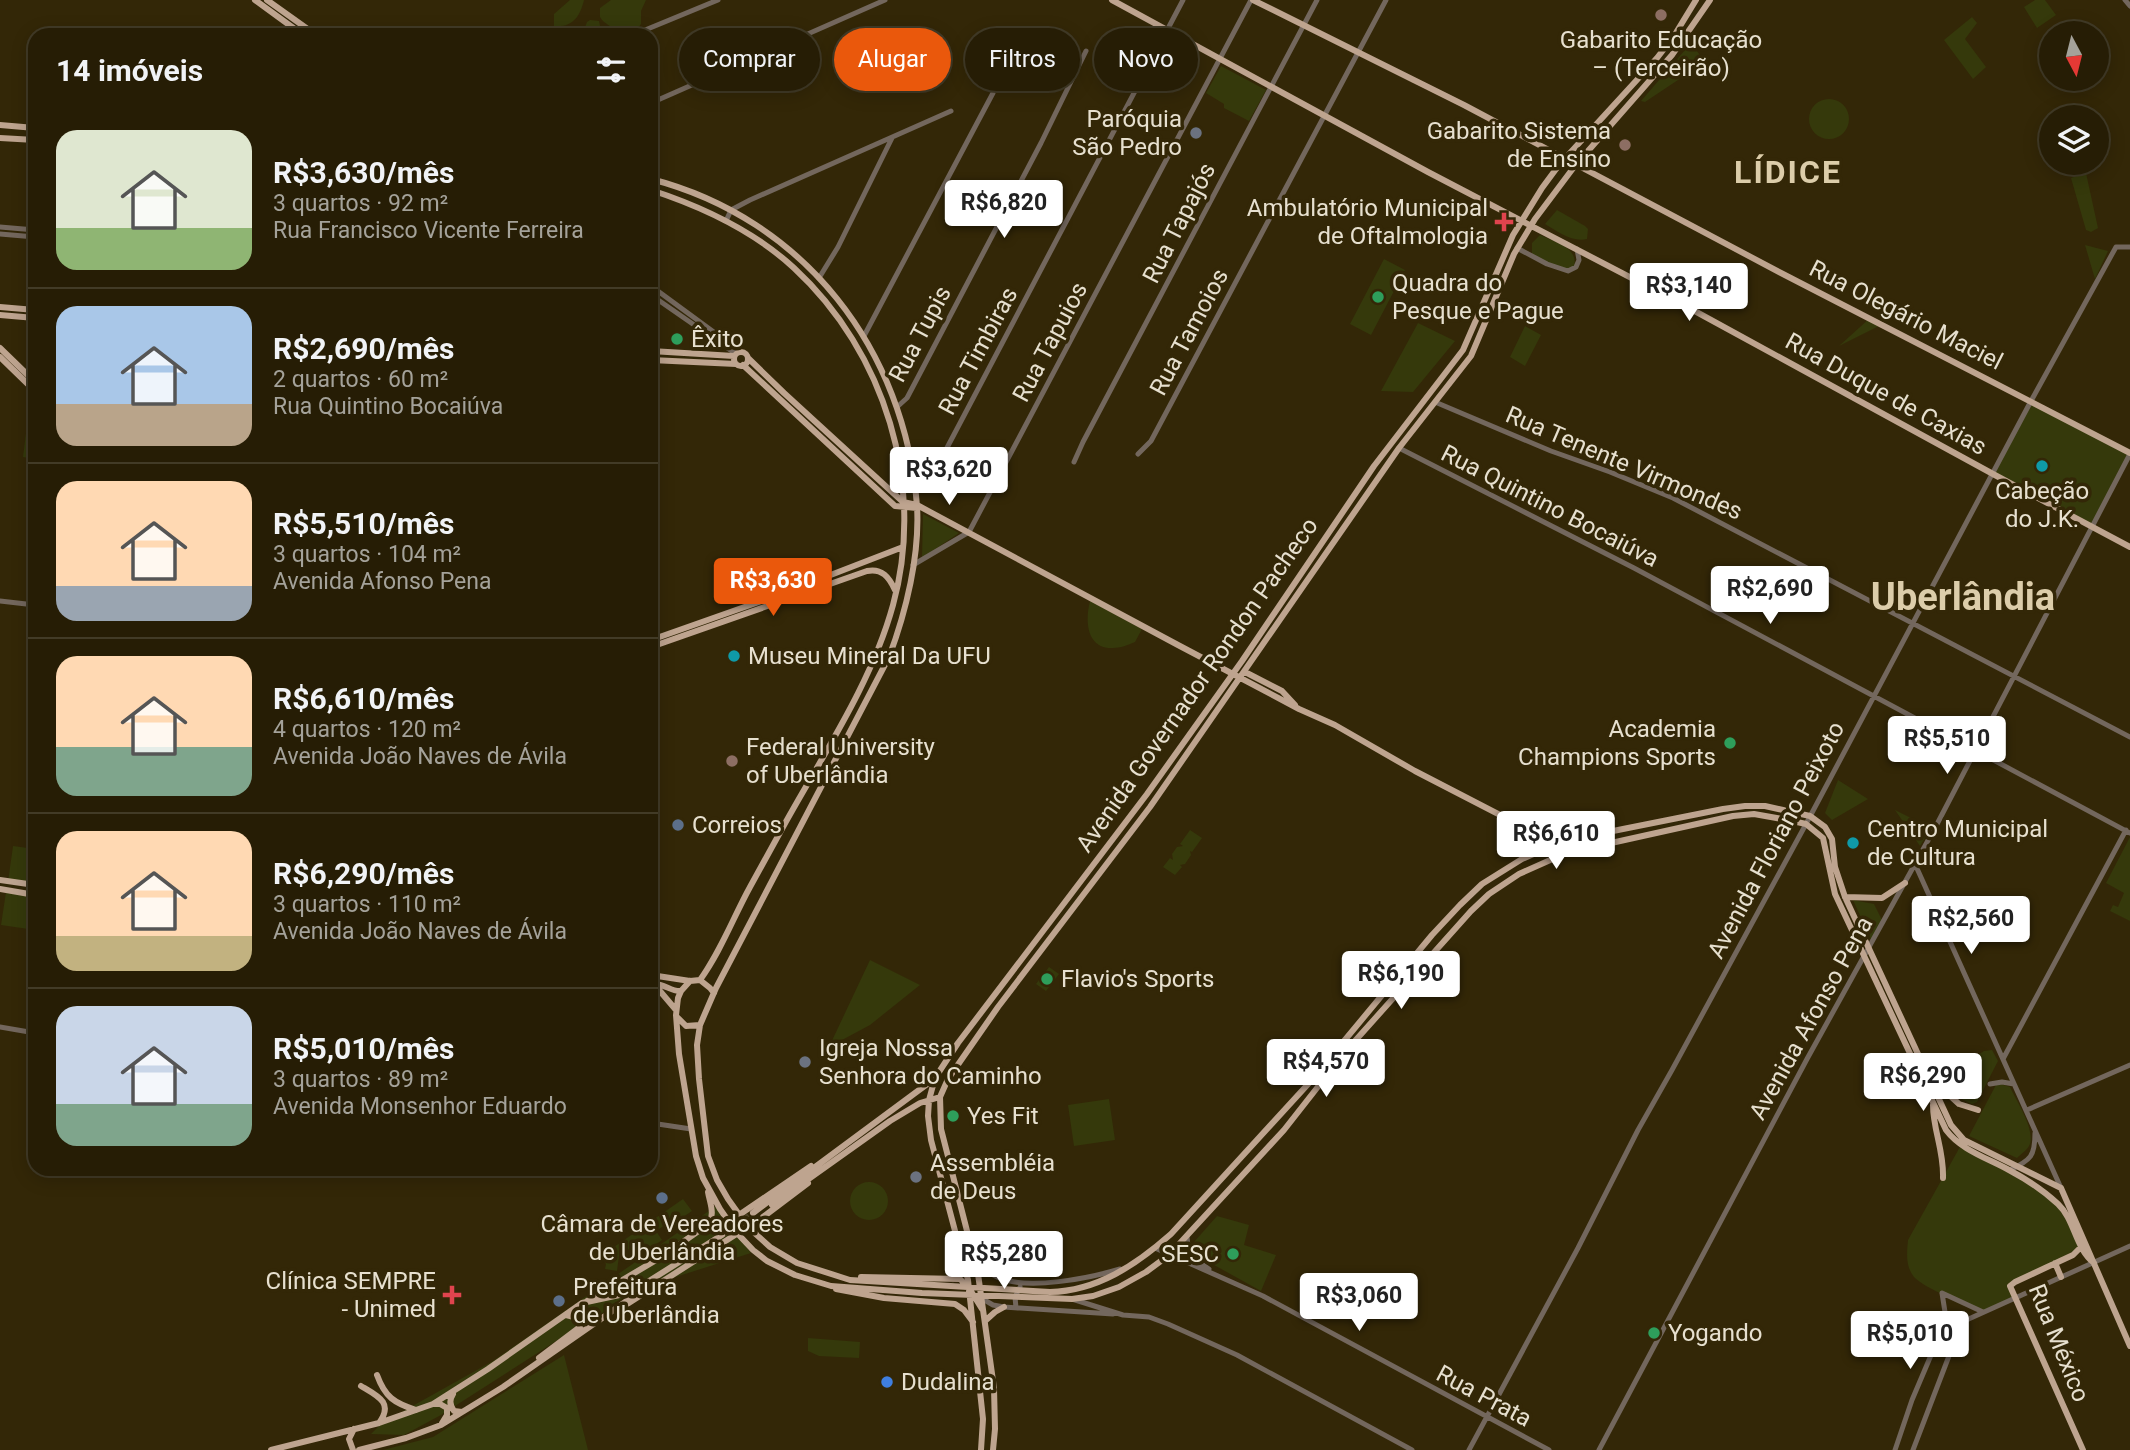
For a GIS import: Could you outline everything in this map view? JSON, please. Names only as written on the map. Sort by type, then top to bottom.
[{"type":"main road","points":[[255,0],[293,28]]},
{"type":"main road","points":[[267,0],[306,28]]},
{"type":"main road","points":[[1112,0],[1163,28]]},
{"type":"main road","name":"Rua Olegário Maciel","points":[[1252,0],[1464,105],[2130,454]]},
{"type":"main road","name":"Avenida Governador Rondon Pacheco","points":[[981,1450],[983,1419],[969,1284],[931,1140],[928,1116],[935,1078],[958,1043],[1147,793],[1242,661],[1374,466],[1463,349],[1508,246],[1542,188],[1559,165],[1657,58],[1696,0]]},
{"type":"main road","name":"Avenida Governador Rondon Pacheco","points":[[940,1097],[964,1053],[1150,807],[1399,448],[1476,348],[1517,248],[1530,226],[1568,176],[1672,55],[1710,0]]},
{"type":"main road","points":[[1198,46],[1324,115]]},
{"type":"main road","name":"Rua Duque de Caxias","points":[[1324,115],[2130,547]]},
{"type":"main road","points":[[0,125],[28,127]]},
{"type":"main road","points":[[0,138],[28,140]]},
{"type":"main road","points":[[658,181],[684,189],[731,210],[777,240],[842,303],[881,368],[897,407],[909,449],[915,488],[917,506],[913,565],[906,605],[889,657],[713,993],[700,1025],[697,1059],[708,1156],[723,1191],[740,1216],[748,1227],[780,1255],[797,1263],[874,1286],[1070,1300],[1119,1287],[1146,1272],[1187,1237],[1284,1130],[1346,1051],[1489,894],[1519,874],[1566,853],[1722,817],[1747,814],[1806,824],[1821,835],[1835,894],[1847,922],[1874,967],[1925,1065],[1954,1135]]},
{"type":"main road","points":[[658,193],[699,208],[759,241],[794,268],[827,303],[857,345],[872,374],[888,416],[901,467],[904,505],[903,547],[896,592],[876,655],[749,888],[715,957],[700,980]]},
{"type":"main road","points":[[0,307],[28,309]]},
{"type":"main road","points":[[0,315],[28,317]]},
{"type":"main road","points":[[0,348],[28,376]]},
{"type":"main road","points":[[658,351],[746,354],[904,505]]},
{"type":"main road","points":[[737,354],[734,360],[895,506],[917,506],[969,532],[1556,844]]},
{"type":"main road","points":[[0,357],[28,384]]},
{"type":"main road","points":[[658,360],[740,365],[746,363],[748,358]]},
{"type":"main road","points":[[658,644],[814,585],[903,547]]},
{"type":"main road","points":[[658,638],[814,585],[875,570],[888,577],[896,592]]},
{"type":"main road","points":[[1245,672],[1282,691],[1299,709]]},
{"type":"main road","points":[[825,752],[835,761]]},
{"type":"main road","points":[[831,1286],[1065,1292],[1102,1282],[1155,1248],[1171,1234],[1310,1082],[1460,905],[1482,884],[1503,870],[1556,844],[1723,809],[1765,806],[1810,816],[1831,835],[1835,867],[1845,897],[1933,1103],[1954,1135],[1969,1146],[2010,1170],[2061,1188],[2130,1346]]},
{"type":"main road","points":[[0,880],[28,884]]},
{"type":"main road","points":[[1845,897],[1882,898],[1905,883]]},
{"type":"main road","points":[[0,889],[28,894]]},
{"type":"main road","points":[[658,976],[700,980]]},
{"type":"main road","points":[[700,980],[713,993]]},
{"type":"main road","points":[[271,1450],[379,1423],[433,1404],[582,1303],[663,1256],[707,1225],[712,1214],[707,1186],[696,1156],[677,1032],[676,1012],[681,991],[690,981]]},
{"type":"main road","points":[[658,984],[664,984],[677,992],[681,991]]},
{"type":"main road","points":[[658,991],[686,1026],[700,1025]]},
{"type":"main road","points":[[1930,1076],[1959,1104],[1978,1110]]},
{"type":"main road","points":[[754,1215],[935,1078]]},
{"type":"main road","points":[[740,1216],[796,1174],[835,1156],[929,1100],[940,1097],[944,1146],[973,1255],[985,1321],[995,1408],[993,1450]]},
{"type":"main road","points":[[1933,1103],[1942,1150],[1943,1178]]},
{"type":"main road","points":[[691,1129],[699,1129],[705,1134]]},
{"type":"main road","points":[[1969,1146],[2018,1167],[2058,1204],[2081,1247],[2094,1263]]},
{"type":"main road","points":[[756,1234],[763,1217],[792,1197],[835,1156]]},
{"type":"main road","points":[[707,1186],[737,1233],[767,1261],[794,1275],[831,1286],[841,1292],[950,1303],[960,1307],[974,1325]]},
{"type":"main road","points":[[1211,1191],[1221,1200]]},
{"type":"main road","points":[[589,1326],[633,1301],[737,1233]]},
{"type":"main road","points":[[359,1450],[441,1425],[503,1387],[723,1237],[638,1288],[624,1294],[582,1303]]},
{"type":"main road","name":"Rua México","points":[[2081,1247],[2073,1255],[2011,1284],[2010,1288],[2083,1450]]},
{"type":"main road","points":[[953,1279],[959,1273],[963,1258]]},
{"type":"main road","points":[[2055,1263],[2061,1277]]},
{"type":"main road","points":[[835,1275],[963,1280],[981,1298]]},
{"type":"main road","points":[[933,1279],[938,1295],[933,1302]]},
{"type":"main road","points":[[969,1284],[983,1310]]},
{"type":"main road","points":[[985,1321],[1004,1307]]},
{"type":"main road","points":[[534,1365],[542,1355],[580,1327],[578,1318],[566,1315]]},
{"type":"main road","points":[[377,1375],[387,1395],[418,1410]]},
{"type":"main road","points":[[361,1387],[379,1397],[384,1406],[384,1416],[379,1423]]},
{"type":"main road","points":[[454,1392],[450,1401],[452,1408],[462,1412]]},
{"type":"main road","points":[[433,1404],[447,1408],[447,1415],[441,1425]]},
{"type":"main road","points":[[353,1450],[349,1439],[354,1429]]},
{"type":"street","points":[[650,28],[718,0]]},
{"type":"street","points":[[658,100],[886,0]]},
{"type":"street","name":"Rua Timbiras","points":[[1168,28],[1183,0]]},
{"type":"street","name":"Rua Tapuios","points":[[969,532],[1252,0]]},
{"type":"street","name":"Rua Tapajós","points":[[1074,462],[1317,0]]},
{"type":"street","name":"Rua Tamoios","points":[[1138,454],[1151,441],[1386,0]]},
{"type":"street","points":[[2125,0],[2130,6]]},
{"type":"street","name":"Rua Tupis","points":[[897,407],[907,398],[1041,143],[1086,51]]},
{"type":"street","name":"Rua Timbiras","points":[[915,488],[924,487],[933,473],[1135,91]]},
{"type":"street","points":[[864,336],[993,93]]},
{"type":"street","points":[[726,221],[731,210],[951,111]]},
{"type":"street","points":[[819,278],[838,247],[893,136]]},
{"type":"street","points":[[0,227],[28,229]]},
{"type":"street","points":[[0,234],[28,236]]},
{"type":"street","name":"Avenida Floriano Peixoto","points":[[1469,1450],[1638,1130],[1806,824],[2031,401],[2116,247],[2130,247]]},
{"type":"street","points":[[1517,248],[1547,264],[1568,271],[1576,267],[1579,260],[1573,248]]},
{"type":"street","points":[[658,292],[737,354]]},
{"type":"street","points":[[658,300],[737,354]]},
{"type":"street","name":"Rua Tenente Virmondes","points":[[1436,402],[1551,451],[1673,498],[2130,737]]},
{"type":"street","name":"Rua Quintino Bocaiúva","points":[[1399,448],[1623,562],[2128,831]]},
{"type":"street","name":"Avenida Afonso Pena","points":[[1600,1450],[1807,1059],[1905,883],[2130,454]]},
{"type":"street","points":[[913,565],[969,532]]},
{"type":"street","points":[[0,601],[28,605]]},
{"type":"street","points":[[2003,1059],[2128,831]]},
{"type":"street","points":[[1915,864],[2061,1188]]},
{"type":"street","points":[[0,1027],[28,1032]]},
{"type":"street","points":[[2026,1110],[2130,1065]]},
{"type":"street","points":[[1990,1084],[2014,1084]]},
{"type":"street","points":[[658,1125],[691,1129]]},
{"type":"street","points":[[2010,1170],[2027,1162],[2033,1154],[2035,1129]]},
{"type":"street","name":"Rua Prata","points":[[1187,1237],[1190,1254],[1217,1275]]},
{"type":"street","points":[[1913,1450],[1959,1326],[1967,1318],[2130,1246]]},
{"type":"street","name":"Rua Prata","points":[[1155,1248],[1263,1296],[1549,1450]]},
{"type":"street","points":[[973,1255],[986,1271],[995,1276],[1025,1282],[1077,1280],[1127,1267]]},
{"type":"street","points":[[1016,1308],[1015,1297],[1025,1282]]},
{"type":"street","points":[[1895,1450],[1945,1321],[1942,1293],[1983,1312]]},
{"type":"street","points":[[981,1298],[993,1305],[1004,1307],[1140,1316],[1158,1320],[1237,1355],[1412,1450]]},
{"type":"street","points":[[1070,1300],[1124,1315]]},
{"type":"street","points":[[1904,1351],[1928,1338],[1945,1321]]},
{"type":"green space","points":[[570,0],[584,0],[580,12],[570,23],[554,26],[554,14]]},
{"type":"green space","points":[[611,0],[646,0],[638,28],[612,28],[600,17],[600,8]]},
{"type":"green space","points":[[2035,0],[2045,0],[2056,15],[2047,21],[2039,21],[2037,28],[2024,7]]},
{"type":"green space","points":[[1972,17],[1977,23],[1965,39],[1986,67],[1973,79],[1944,40]]},
{"type":"green space","points":[[599,21],[600,28],[585,28],[587,22]]},
{"type":"green space","points":[[1691,43],[1705,62],[1645,102],[1641,101]]},
{"type":"green space","points":[[1221,66],[1266,90],[1249,121],[1224,108],[1224,104],[1206,93]]},
{"type":"green space","points":[[1829,99],[1843,105],[1849,119],[1843,133],[1829,139],[1815,133],[1809,119],[1815,105]]},
{"type":"green space","points":[[2086,175],[2098,228],[2091,232],[2086,230],[2071,178]]},
{"type":"green space","points":[[1557,210],[1585,226],[1588,229],[1587,239],[1571,238],[1545,224]]},
{"type":"green space","points":[[1540,235],[1569,250],[1575,260],[1574,267],[1568,270],[1558,268],[1532,254],[1532,243]]},
{"type":"green space","points":[[2085,245],[2108,251],[2095,279]]},
{"type":"green space","name":"Quadra do Pesque e Pague","points":[[1384,259],[1405,270],[1371,335],[1350,324]]},
{"type":"green space","points":[[1870,318],[1883,324],[1839,346]]},
{"type":"green space","points":[[1418,323],[1455,341],[1413,392],[1381,391]]},
{"type":"green space","points":[[1525,326],[1541,335],[1525,366],[1510,357]]},
{"type":"green space","points":[[2032,399],[2130,453],[2093,527],[1993,474]]},
{"type":"green space","points":[[28,417],[28,458],[23,457]]},
{"type":"green space","points":[[923,514],[959,533],[922,558]]},
{"type":"green space","points":[[1090,601],[1142,629],[1135,642],[1113,648],[1097,644],[1088,624]]},
{"type":"green space","points":[[1838,780],[1868,799],[1832,820],[1825,813]]},
{"type":"green space","points":[[1895,810],[1931,828],[1920,846]]},
{"type":"green space","points":[[1190,830],[1202,838],[1175,875],[1163,867],[1170,858],[1173,860],[1172,854],[1177,847],[1183,846],[1180,844]]},
{"type":"green space","points":[[2130,837],[2130,921],[2110,911],[2113,905],[2118,907],[2124,893],[2106,883]]},
{"type":"green space","points":[[13,846],[28,848],[28,885],[8,882]]},
{"type":"green space","points":[[6,892],[28,895],[28,929],[1,925]]},
{"type":"green space","points":[[1853,900],[1874,904],[1883,922],[1872,942]]},
{"type":"green space","points":[[870,960],[920,985],[870,1025],[829,1047]]},
{"type":"green space","name":"Flavio's Sports","points":[[1049,967],[1059,974],[1046,991],[1036,984]]},
{"type":"green space","points":[[1992,1050],[1998,1061],[1977,1102],[1972,1104],[1963,1100],[1950,1090],[1941,1077],[1984,1051]]},
{"type":"green space","points":[[1997,1083],[2010,1087],[2025,1116],[2030,1133],[2029,1146],[2017,1158],[1969,1136]]},
{"type":"green space","points":[[1109,1099],[1115,1140],[1074,1146],[1068,1105]]},
{"type":"green space","points":[[1961,1145],[2010,1170],[2058,1204],[2081,1247],[2012,1284],[2014,1297],[1983,1312],[1919,1282],[1911,1273],[1907,1259],[1908,1240]]},
{"type":"green space","points":[[869,1182],[882,1188],[888,1201],[882,1214],[869,1220],[856,1214],[850,1201],[856,1188]]},
{"type":"green space","points":[[683,1199],[692,1211],[656,1231],[662,1240],[648,1250],[635,1245],[619,1256],[617,1271],[605,1269],[606,1264],[601,1257],[595,1256],[596,1249],[603,1245],[614,1247]]},
{"type":"green space","points":[[716,1206],[751,1253],[638,1289],[441,1415],[404,1435],[371,1434],[382,1423],[493,1361]]},
{"type":"green space","name":"SESC","points":[[1217,1216],[1249,1225],[1244,1245],[1276,1255],[1261,1291],[1196,1255],[1194,1242]]},
{"type":"green space","points":[[808,1338],[860,1342],[859,1358],[819,1356],[808,1351]]},
{"type":"green space","points":[[564,1355],[588,1450],[383,1450],[433,1437]]},
{"type":"tunnel","points":[[722,1235],[753,1213]]},
{"type":"place","name":"Gabarito Educação – (Terceirão)","points":[[1661,15]]},
{"type":"place","name":"Paróquia São Pedro","points":[[1196,133]]},
{"type":"place","name":"Gabarito Sistema de Ensino","points":[[1625,145]]},
{"type":"place","name":"Ambulatório Municipal de Oftalmologia","points":[[1504,222]]},
{"type":"place","name":"Quadra do Pesque e Pague","points":[[1378,297]]},
{"type":"place","name":"Êxito","points":[[677,339]]},
{"type":"place","name":"Cabeção do J.K.","points":[[2042,466]]},
{"type":"place","name":"Museu Mineral Da UFU","points":[[734,656]]},
{"type":"place","name":"Academia Champions Sports","points":[[1730,743]]},
{"type":"place","name":"Federal University of Uberlândia","points":[[732,761]]},
{"type":"place","name":"Correios","points":[[678,825]]},
{"type":"place","name":"Centro Municipal de Cultura","points":[[1853,843]]},
{"type":"place","name":"Flavio's Sports","points":[[1047,979]]},
{"type":"place","name":"Igreja Nossa Senhora do Caminho","points":[[805,1062]]},
{"type":"place","name":"Yes Fit","points":[[953,1116]]},
{"type":"place","name":"Assembléia de Deus","points":[[916,1177]]},
{"type":"place","name":"Câmara de Vereadores de Uberlândia","points":[[662,1198]]},
{"type":"place","name":"SESC","points":[[1233,1254]]},
{"type":"place","name":"Clínica SEMPRE - Unimed","points":[[452,1295]]},
{"type":"place","name":"Prefeitura de Uberlândia","points":[[559,1301]]},
{"type":"place","name":"Yogando","points":[[1654,1333]]},
{"type":"place","name":"Dudalina","points":[[887,1382]]},
{"type":"district","name":"LÍDICE","points":[[1788,172]]},
{"type":"district","name":"Uberlândia","points":[[1963,597]]}]
